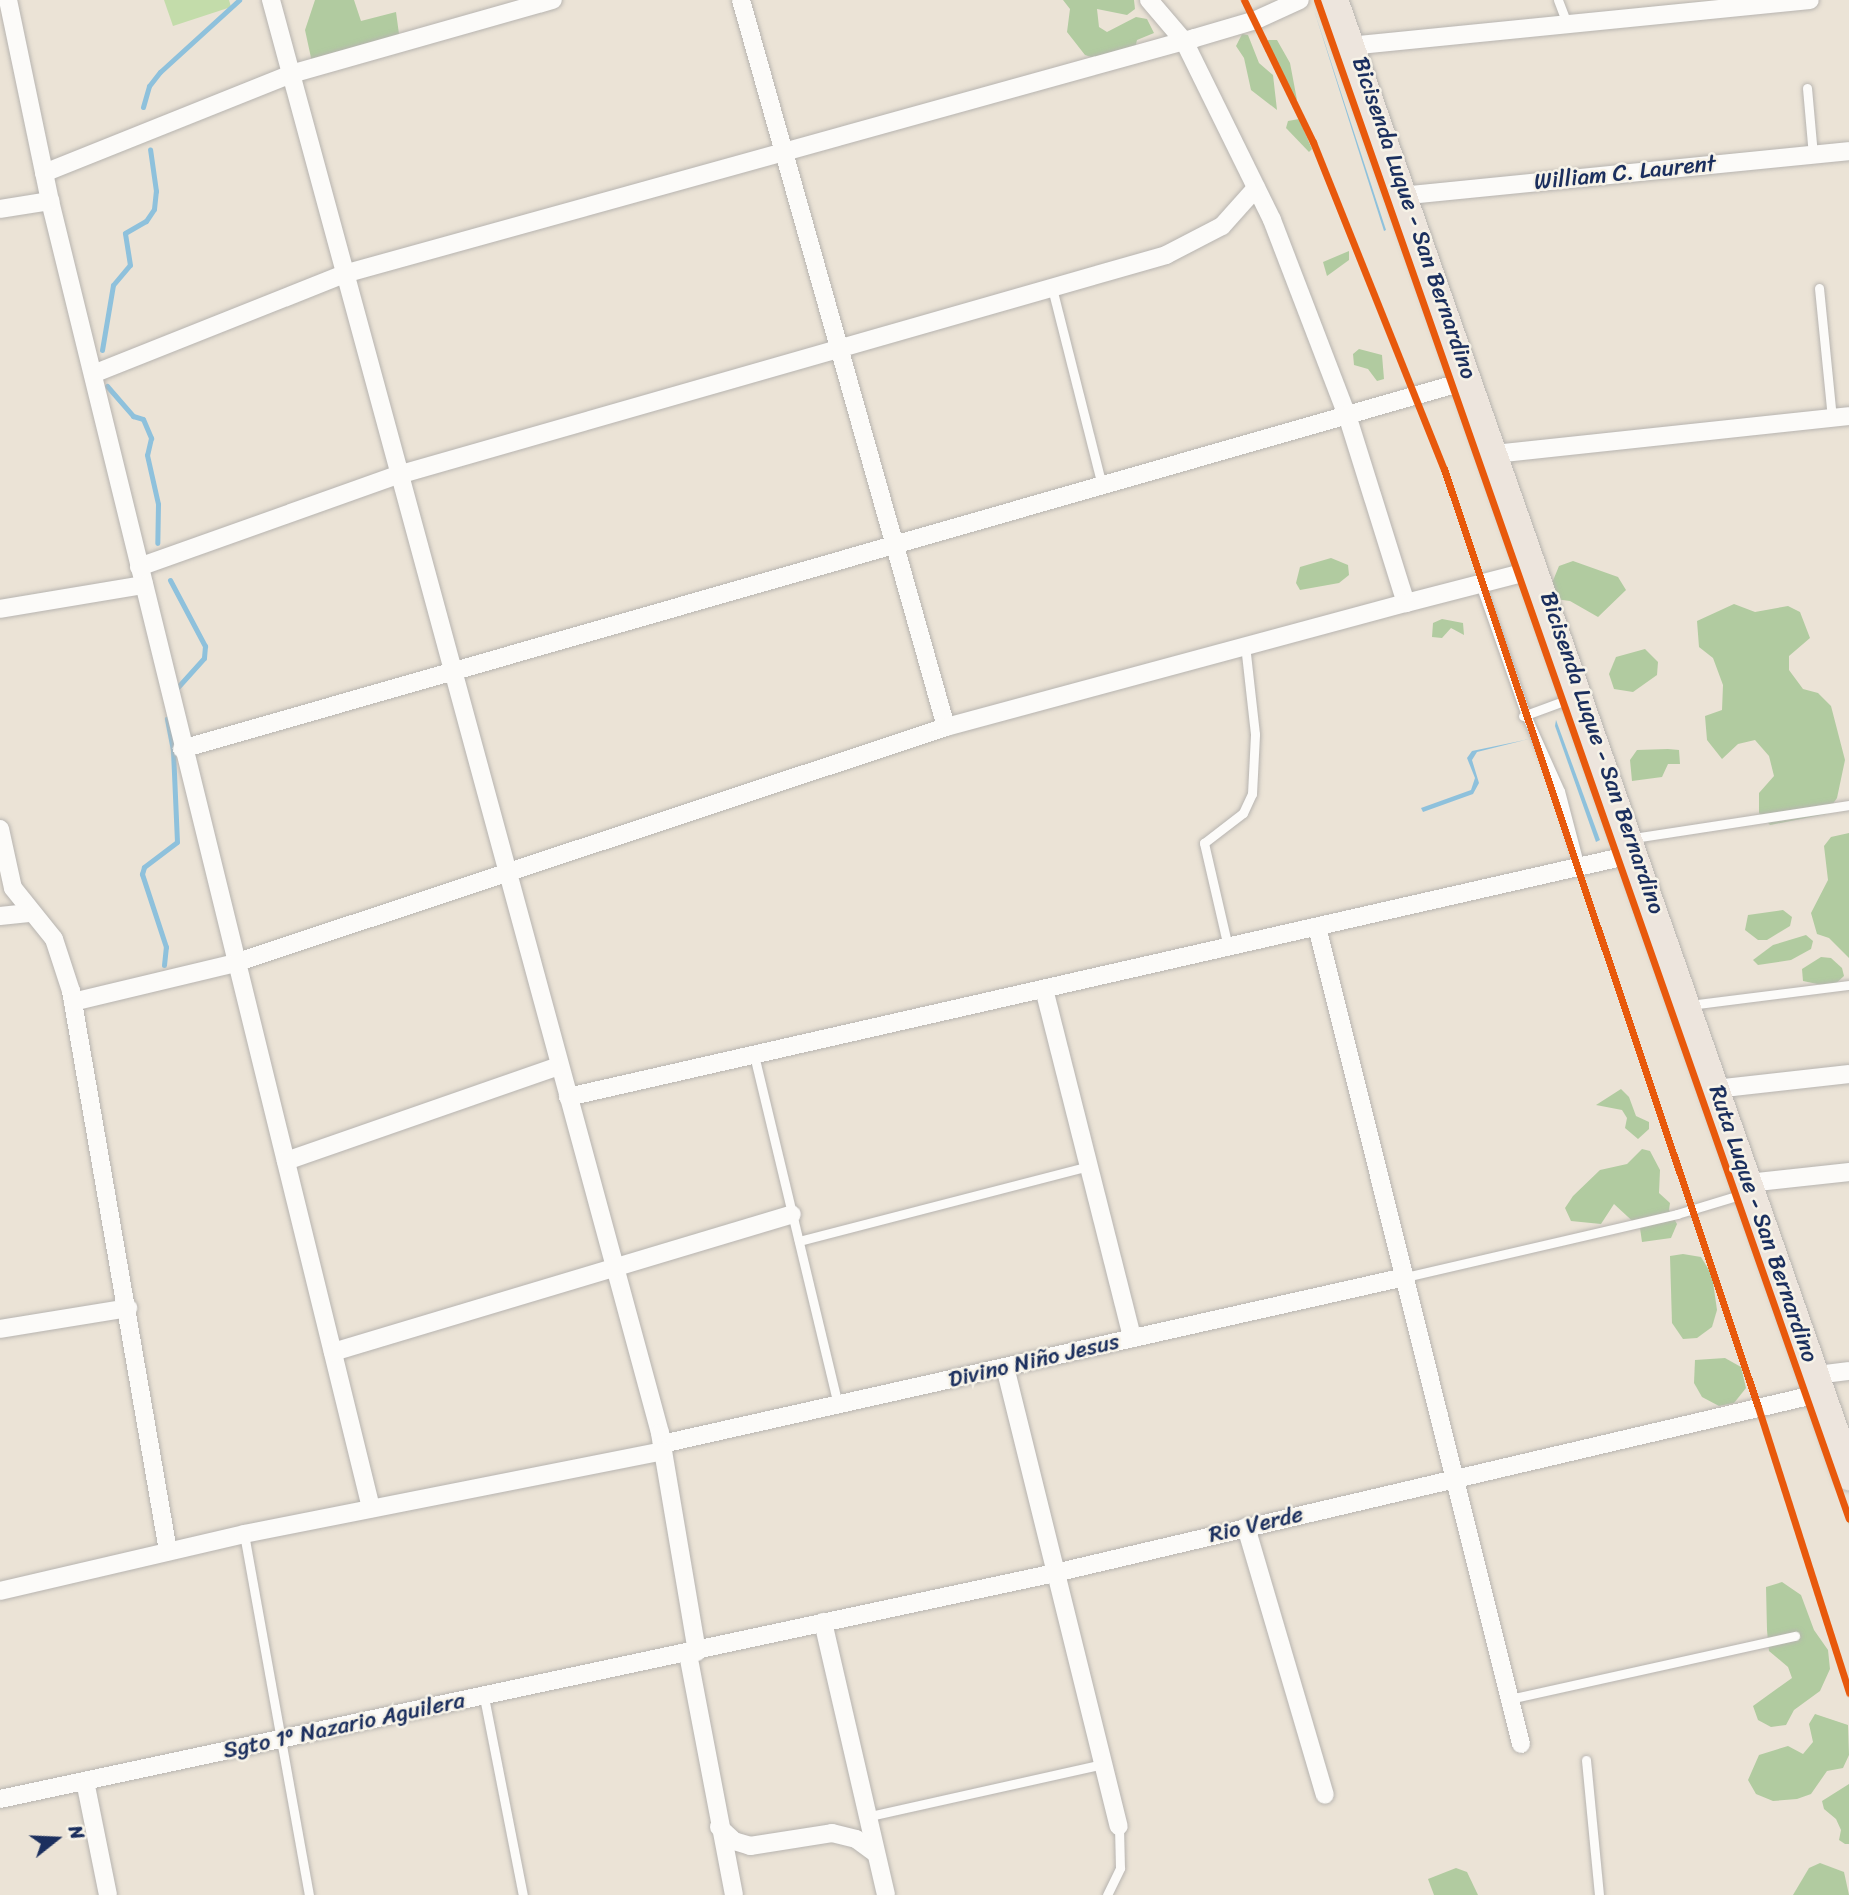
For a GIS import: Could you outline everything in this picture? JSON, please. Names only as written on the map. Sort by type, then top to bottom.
[{"type":"main road","name":"Ruta Luque - San Bernardino","points":[[1333,0],[1849,1475]]},
{"type":"street","points":[[8,0],[50,201],[371,1508]]},
{"type":"street","points":[[271,0],[663,1448],[719,1827],[734,1895]]},
{"type":"street","points":[[44,173],[291,74],[553,0]]},
{"type":"street","points":[[741,0],[946,727]]},
{"type":"street","points":[[1149,0],[1184,41],[1256,188],[1346,415],[1406,603]]},
{"type":"street","points":[[93,373],[344,274],[1184,41],[1256,20],[1300,0]]},
{"type":"street","points":[[1349,46],[1811,0]]},
{"type":"street","name":"William C. Laurent","points":[[1401,196],[1849,151]]},
{"type":"street","points":[[0,609],[141,576],[398,475],[1052,288],[1188,246],[1239,212],[1256,188]]},
{"type":"street","points":[[0,209],[50,201]]},
{"type":"street","points":[[183,749],[1466,381]]},
{"type":"street","points":[[1493,454],[1840,417]]},
{"type":"street","points":[[72,1002],[235,963],[946,727],[1244,644],[1534,570]]},
{"type":"street","points":[[0,830],[8,874],[29,913],[54,939],[72,1002],[169,1551]]},
{"type":"street","points":[[568,1097],[1580,867],[1628,848]]},
{"type":"street","points":[[0,916],[29,913]]},
{"type":"street","points":[[1317,927],[1521,1744]]},
{"type":"street","points":[[1044,989],[1132,1338]]},
{"type":"street","points":[[286,1161],[559,1066]]},
{"type":"street","points":[[1716,1089],[1849,1074]]},
{"type":"street","points":[[1749,1187],[1849,1172]]},
{"type":"street","points":[[333,1352],[614,1265],[792,1214]]},
{"type":"street","name":"Divino Niño Jesus","points":[[0,1591],[169,1551],[663,1448],[838,1405],[1405,1277]]},
{"type":"street","points":[[0,1329],[128,1308]]},
{"type":"street","points":[[1005,1367],[1119,1826]]},
{"type":"street","name":"Rio Verde","points":[[693,1653],[823,1622],[1055,1573],[1455,1477],[1819,1384],[1849,1371]]},
{"type":"street","points":[[1247,1527],[1325,1795]]},
{"type":"street","points":[[823,1622],[886,1895]]},
{"type":"street","name":"Sgto 1º Nazario Aguilera","points":[[0,1799],[693,1653]]},
{"type":"street","points":[[85,1781],[108,1895]]},
{"type":"street","points":[[719,1827],[734,1841],[750,1846],[832,1833],[856,1839],[875,1853]]},
{"type":"lane","points":[[1558,0],[1567,24]]},
{"type":"lane","points":[[1807,88],[1812,155]]},
{"type":"lane","points":[[1052,288],[1102,485]]},
{"type":"lane","points":[[1819,288],[1840,417]]},
{"type":"lane","points":[[1480,584],[1525,715],[1560,791],[1580,867]]},
{"type":"lane","points":[[1228,947],[1204,843],[1243,813],[1252,794],[1255,734],[1244,644]]},
{"type":"lane","points":[[1525,715],[1577,696]]},
{"type":"lane","points":[[1628,848],[1849,805]]},
{"type":"lane","points":[[1685,1005],[1849,985]]},
{"type":"lane","points":[[754,1055],[838,1405]]},
{"type":"lane","points":[[799,1241],[1088,1166]]},
{"type":"lane","points":[[1405,1277],[1677,1214],[1749,1187]]},
{"type":"lane","points":[[244,1535],[309,1895]]},
{"type":"lane","points":[[1510,1699],[1794,1636]]},
{"type":"lane","points":[[484,1697],[523,1895]]},
{"type":"lane","points":[[1586,1760],[1599,1895]]},
{"type":"lane","points":[[866,1817],[1103,1764]]},
{"type":"lane","points":[[1107,1895],[1120,1868],[1119,1826]]},
{"type":"green space","points":[[164,0],[229,0],[231,7],[173,26]]},
{"type":"green space","points":[[315,0],[354,0],[361,21],[396,12],[399,34],[392,47],[313,67],[305,30]]},
{"type":"green space","points":[[1063,0],[1134,0],[1135,9],[1127,15],[1097,9],[1099,27],[1107,32],[1136,17],[1147,19],[1154,33],[1137,40],[1135,48],[1100,60],[1085,55],[1067,32],[1070,9]]},
{"type":"green space","points":[[1316,0],[1320,0],[1733,1177],[1849,1513],[1849,1525]]},
{"type":"green space","points":[[1242,34],[1248,35],[1259,63],[1273,75],[1277,110],[1251,90],[1244,58],[1236,46]]},
{"type":"green space","points":[[1268,40],[1277,40],[1290,63],[1297,100],[1291,97],[1279,64],[1265,51]]},
{"type":"green space","points":[[1299,119],[1312,149],[1309,152],[1286,128],[1288,121]]},
{"type":"green space","points":[[1349,251],[1349,260],[1327,276],[1323,262]]},
{"type":"green space","points":[[1359,349],[1382,355],[1384,379],[1377,381],[1368,369],[1354,365],[1353,354]]},
{"type":"green space","points":[[1331,558],[1348,565],[1349,575],[1339,583],[1300,590],[1296,583],[1300,567]]},
{"type":"green space","points":[[1573,561],[1618,577],[1626,590],[1598,617],[1570,601],[1555,599],[1552,583],[1559,566]]},
{"type":"green space","points":[[1734,604],[1755,612],[1788,606],[1800,612],[1810,638],[1789,656],[1789,670],[1803,689],[1818,693],[1831,706],[1845,760],[1837,798],[1826,814],[1770,825],[1759,813],[1759,793],[1774,776],[1769,756],[1755,740],[1738,744],[1722,759],[1707,740],[1705,716],[1722,710],[1723,685],[1713,658],[1699,647],[1697,621]]},
{"type":"green space","points":[[1442,619],[1463,623],[1464,635],[1451,628],[1442,638],[1432,637],[1433,623]]},
{"type":"green space","points":[[1645,649],[1658,662],[1657,675],[1633,692],[1614,689],[1609,674],[1616,657]]},
{"type":"green space","points":[[1637,750],[1679,750],[1680,764],[1668,764],[1662,777],[1632,781],[1630,760]]},
{"type":"green space","points":[[1849,833],[1849,958],[1829,938],[1817,934],[1811,913],[1828,880],[1824,846],[1831,837]]},
{"type":"green space","points":[[1783,910],[1792,917],[1790,926],[1767,940],[1758,940],[1745,930],[1748,915]]},
{"type":"green space","points":[[1806,935],[1813,941],[1811,949],[1791,960],[1758,965],[1753,960],[1773,945]]},
{"type":"green space","points":[[1821,957],[1831,958],[1842,968],[1844,976],[1832,987],[1803,981],[1802,969]]},
{"type":"green space","points":[[1621,1089],[1629,1097],[1636,1116],[1649,1122],[1649,1129],[1638,1139],[1625,1128],[1627,1118],[1622,1110],[1596,1105]]},
{"type":"green space","points":[[1642,1149],[1650,1151],[1660,1170],[1659,1193],[1670,1203],[1669,1210],[1677,1224],[1671,1238],[1642,1242],[1640,1228],[1614,1204],[1601,1224],[1571,1221],[1565,1208],[1573,1196],[1600,1170],[1627,1164]]},
{"type":"green space","points":[[1683,1254],[1701,1257],[1712,1275],[1717,1310],[1712,1327],[1697,1338],[1683,1339],[1672,1323],[1670,1256]]},
{"type":"green space","points":[[1725,1358],[1741,1367],[1746,1388],[1734,1403],[1719,1406],[1702,1397],[1694,1383],[1695,1360]]},
{"type":"green space","points":[[1782,1582],[1801,1595],[1814,1630],[1828,1650],[1830,1669],[1820,1691],[1794,1710],[1786,1725],[1771,1727],[1758,1720],[1753,1706],[1792,1678],[1788,1667],[1769,1651],[1766,1587]]},
{"type":"green space","points":[[1815,1714],[1848,1725],[1849,1755],[1843,1768],[1827,1771],[1811,1794],[1797,1799],[1773,1801],[1756,1794],[1748,1780],[1759,1755],[1788,1746],[1803,1754],[1813,1742],[1809,1724]]},
{"type":"green space","points":[[1849,1784],[1849,1844],[1845,1844],[1839,1840],[1841,1830],[1836,1819],[1824,1809],[1822,1801]]},
{"type":"green space","points":[[1820,1863],[1844,1872],[1849,1895],[1793,1895],[1809,1868]]},
{"type":"green space","points":[[1456,1868],[1467,1872],[1478,1895],[1434,1895],[1428,1879]]},
{"type":"water","points":[[1314,10],[1386,230],[1384,231]]},
{"type":"water","points":[[1556,720],[1600,840],[1596,842],[1555,726]]},
{"type":"water","points":[[1529,739],[1477,752],[1472,760],[1479,783],[1473,794],[1423,812],[1421,808],[1471,790],[1475,778],[1467,758],[1472,751]]},
{"type":"waterway","points":[[143,107],[149,86],[160,72],[239,0]]},
{"type":"waterway","points":[[102,350],[113,285],[130,265],[125,233],[146,221],[154,209],[156,191],[150,149]]},
{"type":"waterway","points":[[107,386],[133,416],[143,419],[151,438],[147,455],[158,504],[157,543]]},
{"type":"waterway","points":[[170,580],[205,646],[204,658],[178,687]]},
{"type":"waterway","points":[[164,965],[166,947],[142,874],[144,867],[177,842],[173,750],[167,719]]},
{"type":"cycle path","points":[[1244,0],[1313,142],[1444,469],[1758,1407],[1849,1693]]},
{"type":"cycle path","name":"Bicisenda Luque - San Bernardino","points":[[1317,0],[1849,1519]]}]
